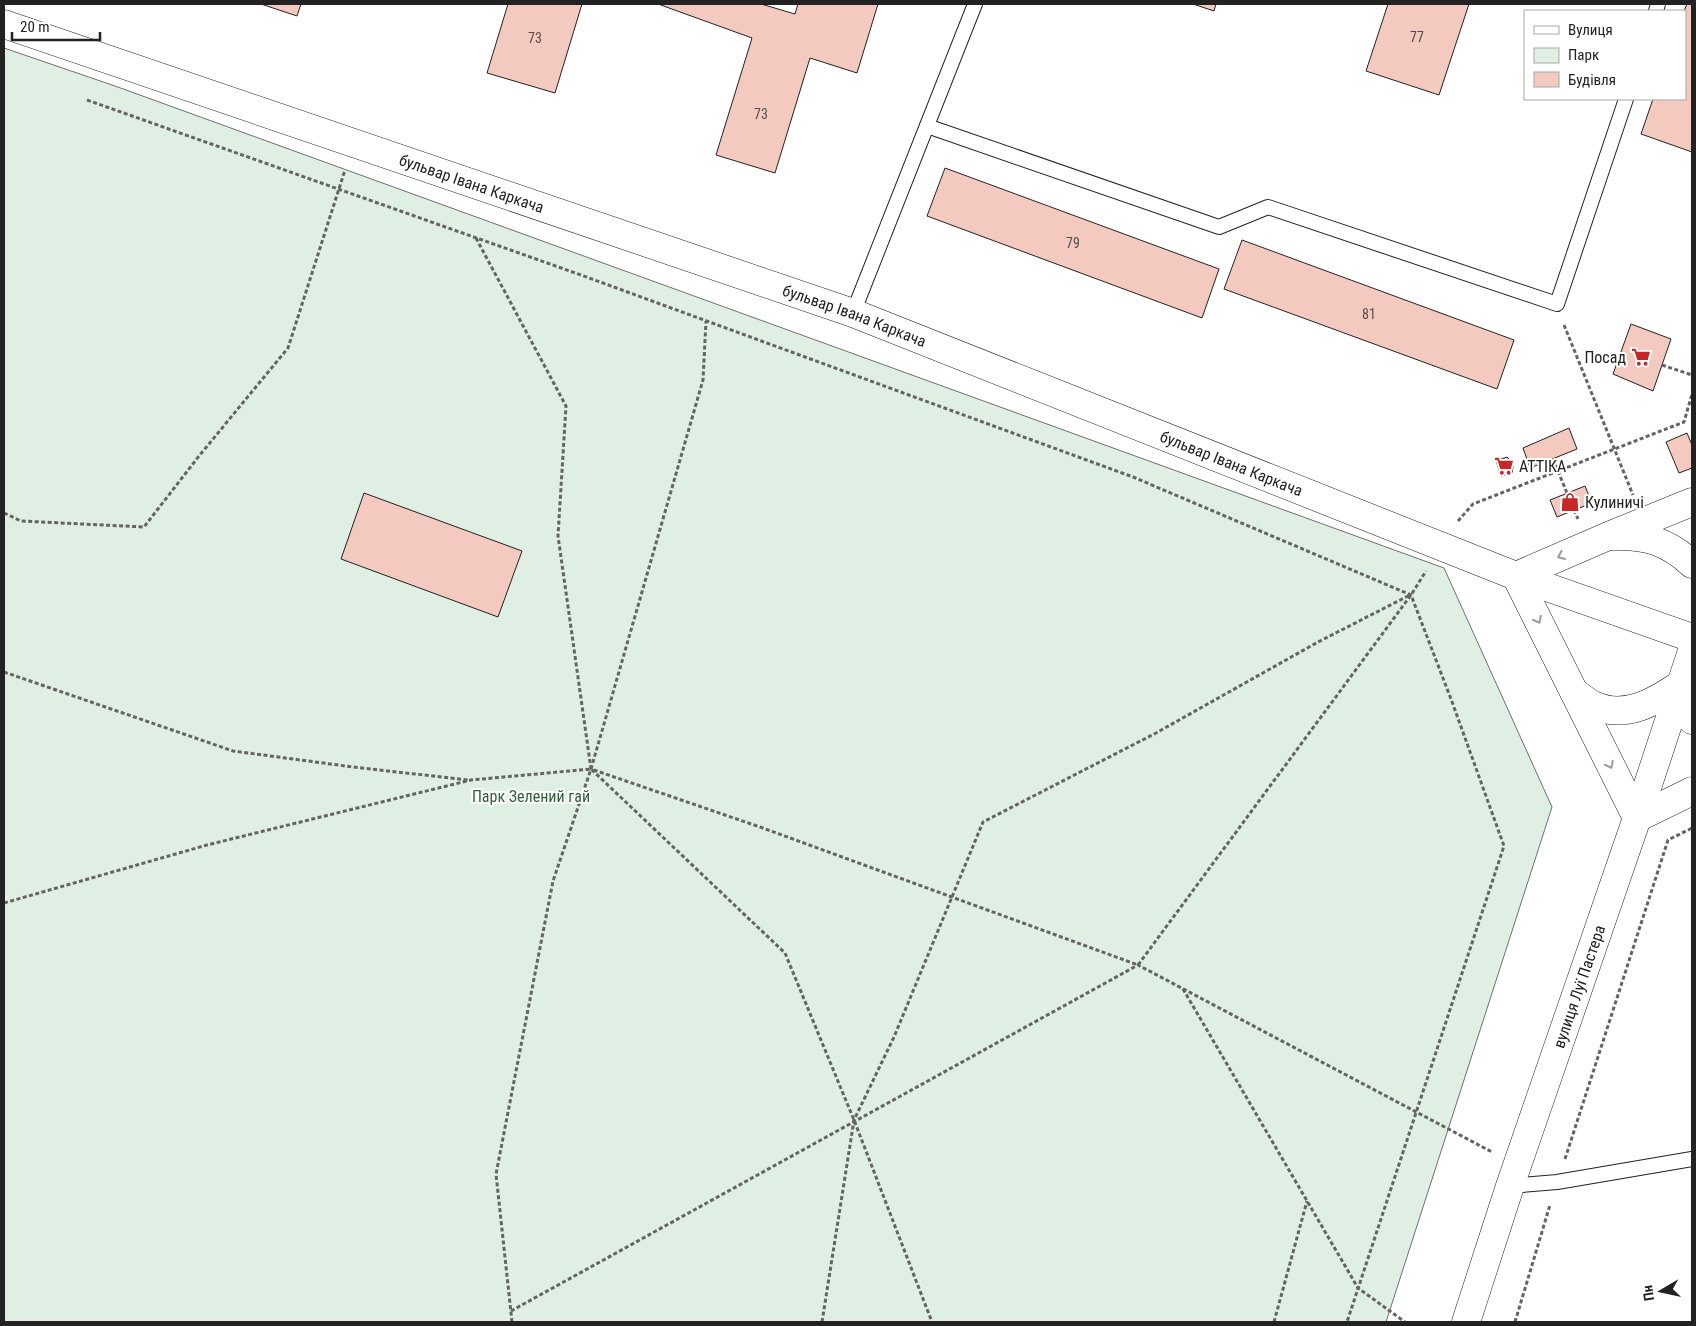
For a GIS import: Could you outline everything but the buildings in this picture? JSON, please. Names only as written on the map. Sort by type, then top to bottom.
[{"type":"street","name":"бульвар Івана Каркача","points":[[4,24],[853,313],[1516,576],[1692,638]]},
{"type":"street","points":[[1692,502],[1516,576],[1637,818],[1692,791]]},
{"type":"street","points":[[1606,537],[1636,535],[1660,542],[1692,564]]},
{"type":"street","name":"вулиця Луї Пастера","points":[[1466,1322],[1692,650]]},
{"type":"street","points":[[1574,692],[1593,705],[1610,710],[1629,711],[1659,699],[1680,684],[1687,711],[1692,720]]},
{"type":"lane","points":[[853,313],[975,4]]},
{"type":"lane","points":[[927,126],[1219,227],[1268,207],[1557,304],[1626,100]]},
{"type":"lane","points":[[1514,1176],[1558,1182],[1692,1159]]},
{"type":"path","points":[[87,100],[706,320],[1133,477],[1411,595],[1504,846],[1347,1322]]},
{"type":"path","points":[[4,512],[22,521],[144,527],[199,456],[288,348],[354,143]]},
{"type":"path","points":[[475,237],[566,406],[558,536],[591,769],[785,953],[854,1120],[932,1322]]},
{"type":"path","points":[[1555,303],[1636,502]]},
{"type":"path","points":[[512,1322],[496,1174],[552,882],[591,769],[703,380],[706,320]]},
{"type":"path","points":[[1662,365],[1692,375]]},
{"type":"path","points":[[1455,524],[1473,504],[1684,422],[1692,394]]},
{"type":"path","points":[[1553,459],[1567,493]]},
{"type":"path","points":[[822,1322],[854,1120],[894,1037],[983,822],[1156,733],[1318,642],[1411,595]]},
{"type":"path","points":[[511,1311],[854,1120],[1138,965],[1411,595]]},
{"type":"path","points":[[4,672],[233,751],[471,780]]},
{"type":"path","points":[[4,903],[207,846],[471,780],[591,769],[760,827],[1138,965],[1416,1112],[1514,1176]]},
{"type":"path","points":[[1515,1322],[1668,840],[1692,828]]},
{"type":"path","points":[[1182,989],[1358,1288],[1405,1322]]},
{"type":"path","points":[[1274,1322],[1307,1201]]},
{"type":"green space","name":"Парк Зелений гай","points":[[4,48],[115,86],[1444,568],[1552,807],[1386,1322],[4,1322]]},
{"type":"place","name":"Посад","points":[[1641,357]]},
{"type":"place","name":"АТТІКА","points":[[1504,466]]},
{"type":"place","name":"Кулиничі","points":[[1570,502]]}]
